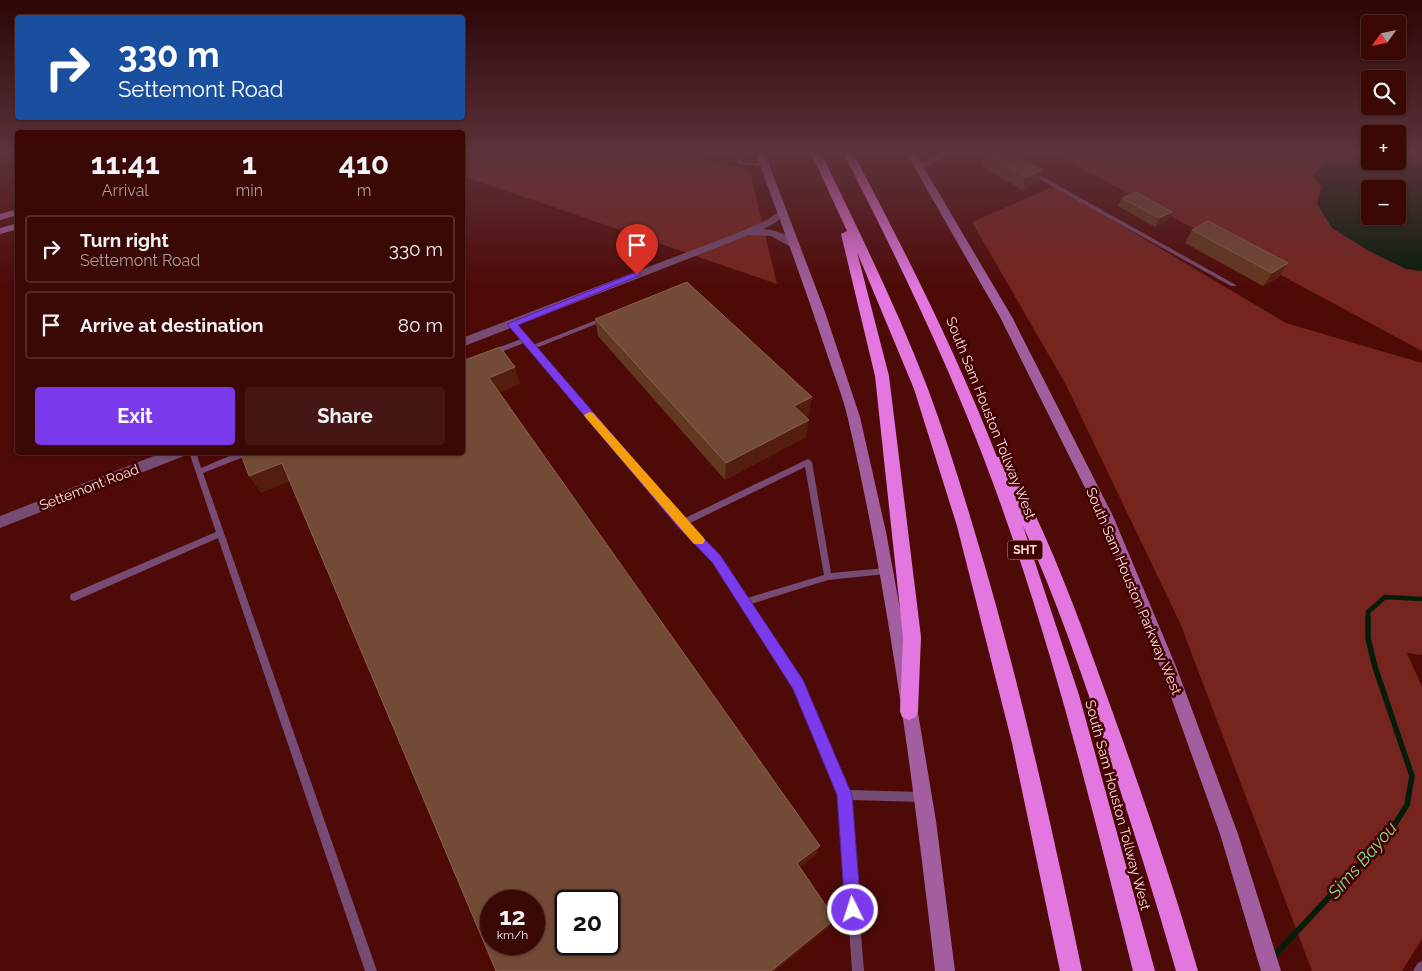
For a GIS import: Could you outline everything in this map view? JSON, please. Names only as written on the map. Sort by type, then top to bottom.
[{"type":"highway","points":[[838,196],[882,376],[912,637],[909,711]]},
{"type":"highway","points":[[838,196],[890,312],[917,381],[953,486],[1016,717],[1055,887],[1071,971]]},
{"type":"highway","name":"South Sam Houston Tollway West","points":[[871,196],[944,344],[995,469],[1040,596],[1080,727],[1144,971]]},
{"type":"highway","points":[[944,344],[1021,502],[1052,571],[1089,667],[1164,889],[1187,971]]},
{"type":"main road","points":[[775,196],[819,312],[854,418],[886,572],[909,711],[923,797],[945,971]]},
{"type":"main road","name":"South Sam Houston Parkway West","points":[[937,196],[1006,317],[1106,516],[1169,669],[1229,834],[1272,971]]},
{"type":"main road","points":[[0,217],[15,213]]},
{"type":"main road","points":[[0,231],[15,227]]},
{"type":"street","points":[[465,342],[744,234],[771,222],[781,213]]},
{"type":"street","points":[[744,234],[768,232],[782,236],[793,244]]},
{"type":"street","name":"Settemont Road","points":[[0,522],[171,455]]},
{"type":"lane","points":[[1073,196],[1233,285]]},
{"type":"lane","points":[[532,348],[614,315]]},
{"type":"lane","points":[[512,324],[682,523],[716,558],[798,685],[845,795],[855,970]]},
{"type":"lane","points":[[489,354],[525,340]]},
{"type":"lane","points":[[193,455],[371,971]]},
{"type":"lane","points":[[199,472],[241,455]]},
{"type":"lane","points":[[682,523],[808,462],[828,577]]},
{"type":"lane","points":[[74,597],[220,534]]},
{"type":"lane","points":[[745,602],[828,577],[886,572]]},
{"type":"lane","points":[[845,795],[923,797]]},
{"type":"lane","points":[[1419,971],[1422,967]]},
{"type":"shaded area","points":[[522,196],[756,196],[777,284]]},
{"type":"shaded area","points":[[1031,196],[1072,196],[1286,323],[1422,363],[1422,655],[1407,653],[1422,687],[1422,939],[1402,971],[1312,971],[1180,623],[1065,383],[972,222]]},
{"type":"shaded area","points":[[1134,196],[1361,196],[1361,225],[1406,225],[1406,196],[1422,196],[1422,351]]},
{"type":"shaded area","points":[[1319,196],[1361,196],[1361,225],[1406,225],[1406,196],[1422,196],[1422,271],[1406,269],[1369,251],[1332,228],[1317,204]]},
{"type":"building","points":[[1144,196],[1172,212],[1159,218],[1122,198]]},
{"type":"building","points":[[1208,221],[1288,263],[1272,273],[1192,230]]},
{"type":"building","points":[[687,282],[812,397],[794,406],[809,420],[726,463],[595,319]]},
{"type":"building","points":[[500,347],[515,367],[489,378],[820,846],[797,863],[835,919],[771,971],[496,971],[489,955],[545,955],[545,890],[480,890],[480,933],[282,463],[249,476],[241,455],[465,455],[465,360]]},
{"type":"waterway","name":"Sims Bayou","points":[[1273,957],[1390,832],[1407,805],[1412,776],[1375,667],[1368,638],[1368,612],[1385,597],[1422,599]]},
{"type":"slow traffic","points":[[589,415],[682,523],[699,540]]},
{"type":"route","points":[[637,275],[512,324],[682,523],[716,558],[798,685],[845,795],[853,910]]}]
